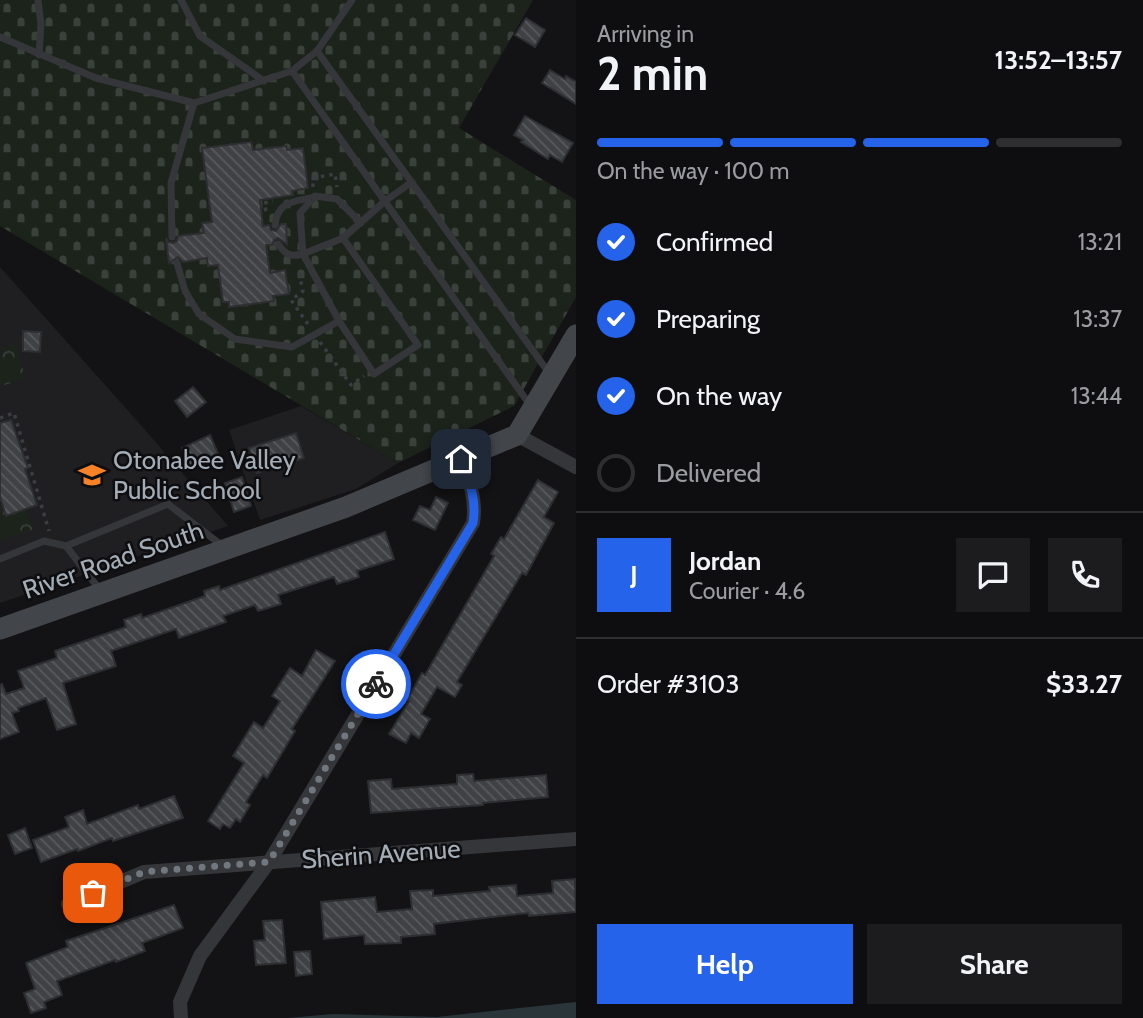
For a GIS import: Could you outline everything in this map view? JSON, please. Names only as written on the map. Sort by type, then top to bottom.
[{"type":"street","points":[[576,335],[517,435],[576,467]]},
{"type":"street","name":"River Road South","points":[[0,629],[346,507],[517,435]]},
{"type":"street","points":[[181,1018],[180,1002],[200,956],[269,862],[473,523],[474,495],[461,459]]},
{"type":"street","name":"Sherin Avenue","points":[[68,904],[144,872],[576,839]]},
{"type":"lane","points":[[38,0],[41,24],[39,55]]},
{"type":"lane","points":[[181,0],[200,36],[264,80]]},
{"type":"lane","points":[[342,0],[346,8]]},
{"type":"lane","points":[[0,37],[96,78],[194,103],[292,71],[317,51],[352,0]]},
{"type":"lane","points":[[317,51],[552,376]]},
{"type":"lane","points":[[292,71],[533,409]]},
{"type":"lane","points":[[172,237],[171,183],[194,103]]},
{"type":"lane","points":[[278,244],[284,253],[292,257],[343,238],[385,201],[412,182]]},
{"type":"lane","points":[[275,225],[276,214],[284,204],[315,196],[337,199],[360,223]]},
{"type":"lane","points":[[315,196],[300,213],[303,254],[339,321],[374,374],[418,345],[343,238]]},
{"type":"lane","points":[[177,262],[185,291],[199,314],[235,340],[292,347],[339,321]]},
{"type":"lane","points":[[66,547],[168,504],[228,549]]},
{"type":"lane","points":[[0,559],[44,541],[66,547],[102,593]]},
{"type":"path","points":[[0,418],[14,413],[50,533]]},
{"type":"shaded area","name":"Otonabee Valley Public School","points":[[0,267],[139,423],[228,526],[0,603]]},
{"type":"shaded area","points":[[301,406],[398,463],[356,489],[260,520],[229,430]]},
{"type":"shaded area","points":[[576,1002],[576,1018],[287,1018],[333,1014],[437,1017]]},
{"type":"green space","points":[[0,0],[533,0],[459,128],[576,200],[576,297],[514,406],[398,463],[0,226]]},
{"type":"green space","points":[[15,344],[26,379],[0,386],[0,356],[3,355],[1,348]]},
{"type":"green space","points":[[2,503],[25,509],[34,529],[0,541]]},
{"type":"building","points":[[526,18],[545,30],[535,47],[515,35]]},
{"type":"building","points":[[550,70],[576,82],[576,104],[542,83]]},
{"type":"building","points":[[525,116],[573,143],[562,162],[550,155],[548,159],[514,135]]},
{"type":"building","points":[[251,142],[253,150],[286,146],[287,150],[303,148],[308,188],[292,191],[293,195],[260,200],[263,226],[269,225],[271,230],[276,231],[281,224],[286,224],[287,244],[278,238],[272,245],[266,245],[270,273],[285,270],[289,294],[273,296],[274,301],[229,307],[229,302],[223,302],[218,265],[208,266],[207,258],[183,262],[178,257],[169,263],[166,238],[173,243],[178,236],[204,233],[202,223],[212,222],[202,148]]},
{"type":"building","points":[[23,331],[41,332],[40,352],[23,351]]},
{"type":"building","points":[[193,387],[206,402],[187,417],[175,401]]},
{"type":"building","points":[[11,420],[28,468],[25,469],[37,505],[6,516],[0,497],[0,423]]},
{"type":"building","points":[[296,433],[304,458],[257,473],[249,448]]},
{"type":"building","points":[[210,435],[219,456],[191,469],[182,448]]},
{"type":"building","points":[[242,477],[251,506],[234,512],[225,483]]},
{"type":"building","points":[[538,480],[558,492],[544,517],[554,523],[526,575],[522,573],[457,682],[462,685],[455,697],[437,687],[421,714],[430,719],[419,738],[411,733],[406,743],[389,734],[422,673],[425,675],[494,556],[491,554],[501,537],[504,539]]},
{"type":"building","points":[[436,497],[448,503],[435,530],[413,520],[420,506],[430,510]]},
{"type":"building","points":[[385,532],[394,559],[357,571],[359,577],[337,584],[334,577],[278,595],[281,604],[258,611],[255,605],[223,616],[226,622],[179,638],[176,629],[111,651],[116,666],[63,683],[76,724],[57,730],[46,698],[18,708],[19,711],[12,713],[19,732],[0,739],[0,685],[2,684],[6,694],[24,688],[18,671],[57,658],[55,651],[126,627],[124,620],[141,614],[142,618],[205,596],[204,591],[219,586],[220,590]]},
{"type":"building","points":[[316,650],[335,661],[292,729],[295,731],[267,778],[263,775],[246,802],[250,805],[240,822],[236,819],[230,828],[223,824],[220,829],[208,821],[244,763],[233,756],[254,722],[263,728],[280,701],[272,696],[290,668],[302,676]]},
{"type":"building","points":[[473,774],[474,781],[546,775],[548,797],[483,805],[371,813],[368,781],[391,779],[392,789],[457,784],[457,775]]},
{"type":"building","points":[[174,796],[183,818],[41,862],[33,840],[69,827],[65,817],[83,810],[87,824],[138,805],[139,809]]},
{"type":"building","points":[[25,828],[32,848],[15,854],[8,835]]},
{"type":"building","points":[[575,879],[576,912],[529,916],[528,913],[434,924],[435,934],[401,937],[401,943],[365,944],[364,935],[324,939],[321,902],[375,897],[377,912],[412,909],[410,891],[433,890],[433,896],[490,891],[489,887],[516,885],[517,896],[553,893],[552,881]]},
{"type":"building","points":[[174,905],[183,928],[142,943],[145,951],[57,981],[62,995],[44,1002],[46,1008],[31,1013],[24,993],[35,989],[26,963],[68,947],[66,941]]},
{"type":"building","points":[[282,920],[286,963],[256,965],[254,941],[265,940],[263,921]]},
{"type":"building","points":[[310,951],[312,974],[296,976],[294,952]]},
{"type":"way so far","points":[[93,893],[144,872],[269,862],[376,684]]},
{"type":"place","name":"Otonabee Valley Public School","points":[[92,475]]},
{"type":"route","points":[[376,684],[473,523],[474,495],[461,459]]}]
